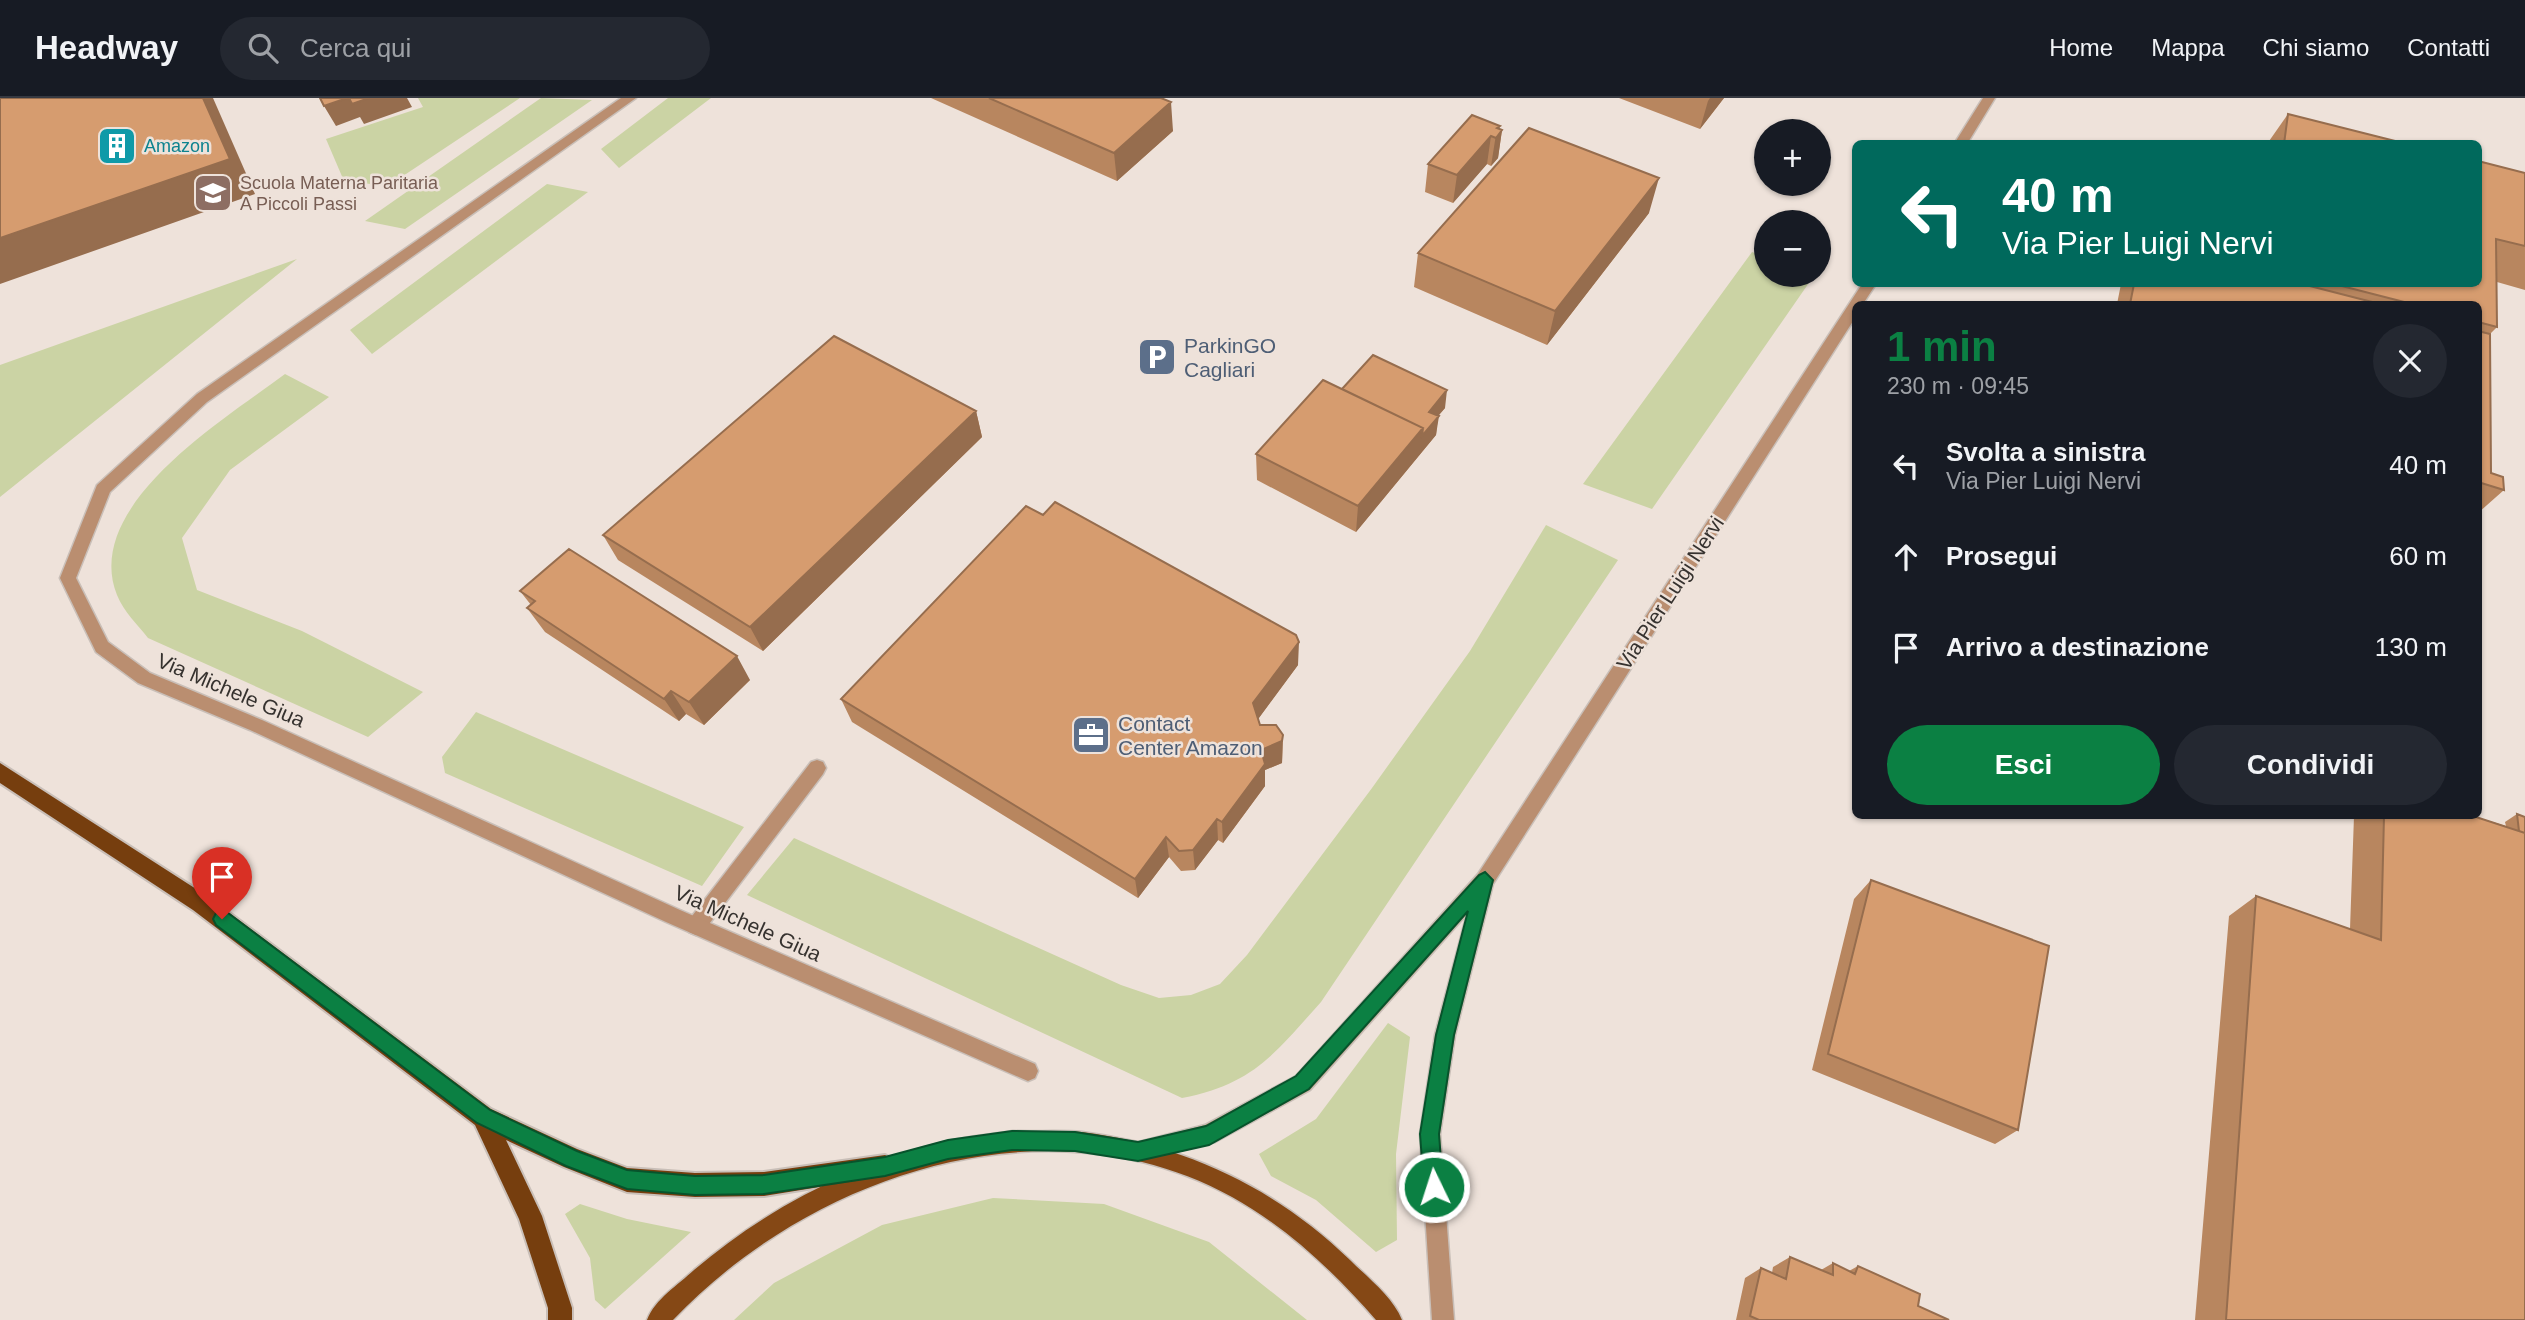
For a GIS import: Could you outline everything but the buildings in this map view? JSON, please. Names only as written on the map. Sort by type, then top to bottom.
[{"type":"highway","points":[[0,772],[200,903],[483,1117],[572,1159],[627,1180],[695,1185],[764,1184],[885,1167]]},
{"type":"highway","points":[[483,1117],[530,1216],[560,1308],[560,1320]]},
{"type":"main road","points":[[658,1320],[733,1251],[808,1202],[885,1167],[948,1149],[1012,1141],[1075,1141],[1138,1151],[1211,1175],[1280,1214],[1344,1265],[1391,1320]]},
{"type":"street","name":"Via Michele Giua","points":[[630,98],[202,398],[103,489],[68,578],[102,647],[144,678],[256,725],[696,926],[1028,1071]]},
{"type":"street","points":[[1963,140],[1989,98]]},
{"type":"street","name":"Via Pier Luigi Nervi","points":[[1138,1151],[1209,1135],[1303,1083],[1485,880],[1852,310]]},
{"type":"street","points":[[696,926],[817,768]]},
{"type":"street","name":"Via Pier Luigi Nervi","points":[[1443,1320],[1430,1134],[1445,1035],[1485,880]]},
{"type":"green space","points":[[418,98],[520,98],[388,186],[344,181],[326,139],[423,107]]},
{"type":"green space","points":[[541,98],[592,100],[405,229],[365,221]]},
{"type":"green space","points":[[668,98],[711,98],[619,168],[601,149]]},
{"type":"green space","points":[[547,184],[588,192],[372,354],[350,330]]},
{"type":"green space","points":[[1752,252],[1754,287],[1806,287],[1652,509],[1583,484]]},
{"type":"green space","points":[[297,259],[0,497],[0,365]]},
{"type":"green space","points":[[285,374],[329,397],[230,470],[182,538],[197,590],[302,631],[423,692],[368,737],[148,638],[117,595],[112,561],[120,529],[139,497],[166,467],[197,440]]},
{"type":"green space","points":[[1546,525],[1618,560],[1321,1002],[1276,1051],[1245,1075],[1228,1084],[1182,1098],[747,895],[794,838],[1121,985],[1159,998],[1191,995],[1220,984],[1247,955],[1470,651]]},
{"type":"green space","points":[[476,712],[744,827],[702,886],[445,773],[442,757]]},
{"type":"green space","points":[[1388,1023],[1410,1037],[1396,1154],[1397,1240],[1376,1252],[1316,1200],[1271,1176],[1259,1154],[1316,1119]]},
{"type":"green space","points":[[993,1198],[1104,1204],[1209,1242],[1307,1320],[734,1320],[774,1283],[882,1225]]},
{"type":"green space","points":[[580,1204],[627,1219],[691,1232],[605,1309],[595,1300],[590,1258],[565,1214]]},
{"type":"place","name":"Amazon","points":[[117,146]]},
{"type":"place","name":"Scuola Materna Paritaria A Piccoli Passi","points":[[213,193]]},
{"type":"place","name":"ParkinGO Cagliari","points":[[1157,357]]},
{"type":"place","name":"Contact Center Amazon","points":[[1091,735]]},
{"type":"route","points":[[222,919],[483,1117],[572,1159],[627,1180],[695,1185],[764,1184],[885,1167],[948,1149],[1012,1141],[1075,1141],[1138,1151],[1209,1135],[1303,1083],[1485,880],[1445,1035],[1430,1134],[1434,1187]]}]
